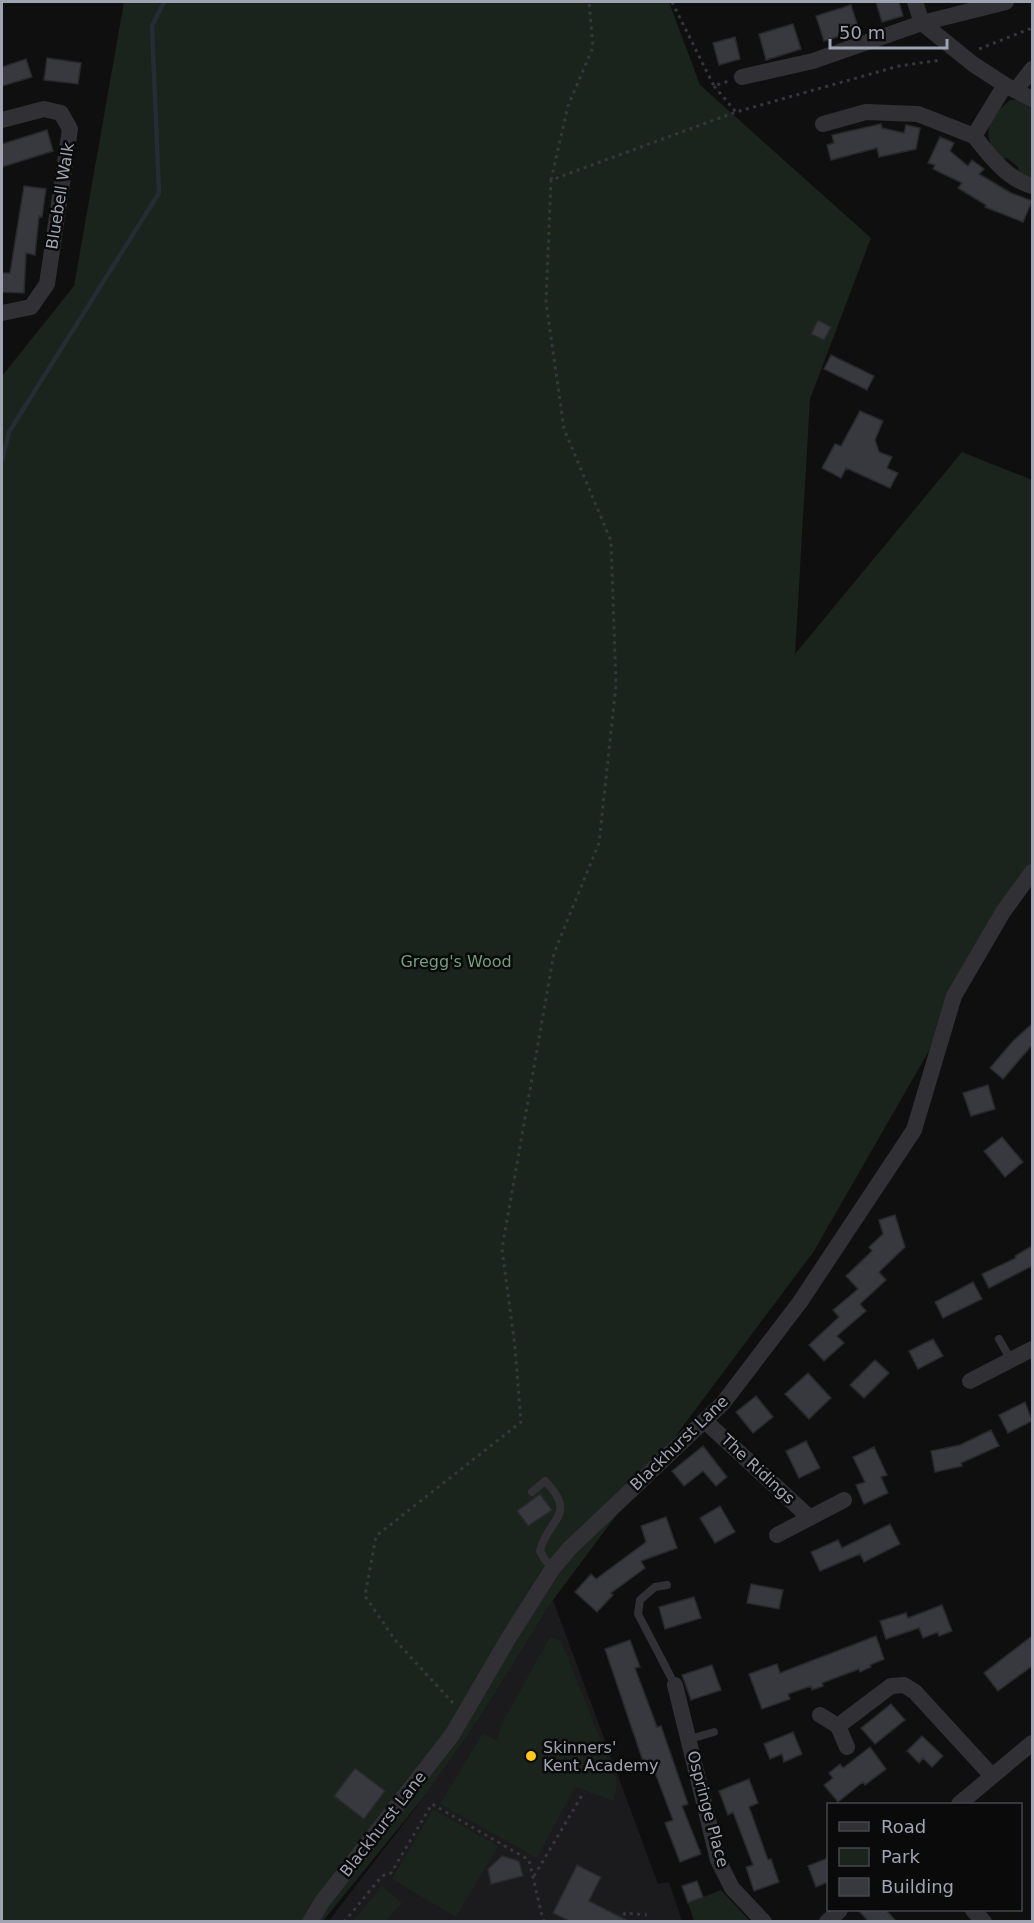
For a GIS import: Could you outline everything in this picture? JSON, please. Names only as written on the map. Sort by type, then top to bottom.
[{"type":"street","points":[[915,2],[922,22],[962,57],[1010,88],[1032,99]]},
{"type":"street","points":[[742,77],[813,61],[922,22],[1006,2]]},
{"type":"street","points":[[974,136],[1010,88],[1032,69]]},
{"type":"street","name":"Bluebell Walk","points":[[2,120],[44,109],[62,114],[70,129],[46,285],[31,307],[2,313]]},
{"type":"street","points":[[823,124],[866,112],[918,114],[974,136],[994,161],[1019,182],[1032,186]]},
{"type":"street","name":"Blackhurst Lane","points":[[310,1922],[322,1902],[452,1735],[553,1568],[570,1548],[723,1403],[800,1302],[914,1131],[954,996],[1003,912],[1032,872]]},
{"type":"street","points":[[970,1381],[1032,1349]]},
{"type":"street","name":"The Ridings","points":[[705,1420],[810,1518]]},
{"type":"street","name":"The Ridings","points":[[777,1535],[844,1500]]},
{"type":"street","name":"Ospringe Place","points":[[675,1685],[718,1860],[732,1888],[764,1922]]},
{"type":"street","points":[[838,1726],[891,1686],[904,1685],[915,1692],[992,1776]]},
{"type":"street","points":[[820,1715],[838,1726],[847,1747]]},
{"type":"street","points":[[960,1803],[1032,1743]]},
{"type":"street","points":[[827,1922],[839,1911]]},
{"type":"lane","points":[[999,1339],[1011,1360]]},
{"type":"lane","points":[[532,1492],[545,1481],[557,1494],[561,1506],[552,1529],[543,1538],[540,1551],[553,1568]]},
{"type":"lane","points":[[668,1585],[655,1587],[640,1600],[638,1614],[675,1685]]},
{"type":"lane","points":[[690,1739],[714,1732]]},
{"type":"path","points":[[464,1715],[395,1640],[365,1596],[376,1536],[521,1422],[515,1347],[502,1249],[554,953],[599,843],[616,685],[611,541],[564,429],[546,302],[551,180],[568,106],[593,47],[589,2]]},
{"type":"path","points":[[672,2],[714,86],[736,112]]},
{"type":"path","points":[[551,180],[736,112],[899,66],[962,57],[1032,28]]},
{"type":"path","points":[[714,86],[742,77]]},
{"type":"path","points":[[533,1878],[584,1792]]},
{"type":"path","points":[[344,1922],[382,1876],[392,1873],[432,1803],[529,1860],[543,1920],[547,1922]]},
{"type":"path","points":[[620,1922],[625,1913],[648,1915]]},
{"type":"shaded area","name":"Skinners' Kent Academy","points":[[553,1600],[658,1884],[669,1882],[682,1921],[328,1922],[427,1793],[479,1719]]},
{"type":"green space","name":"Gregg's Wood","points":[[124,2],[669,2],[700,85],[871,238],[810,399],[795,654],[962,452],[1032,480],[1032,885],[1019,894],[814,1251],[553,1600],[479,1719],[427,1793],[323,1921],[2,1921],[2,376],[74,286]]},
{"type":"green space","points":[[1010,100],[1020,100],[1032,106],[1032,179],[1019,174],[1018,167],[1007,158],[999,159],[990,141],[989,127],[992,120]]},
{"type":"green space","points":[[550,1637],[561,1641],[617,1781],[614,1801],[575,1787],[537,1858],[440,1804],[483,1733],[497,1741],[501,1725]]},
{"type":"green space","points":[[433,1809],[498,1846],[456,1917],[392,1879]]},
{"type":"green space","points":[[382,1886],[402,1903],[386,1921],[353,1921]]},
{"type":"green space","points":[[721,1890],[750,1921],[694,1921],[688,1903]]},
{"type":"building","points":[[876,2],[899,2],[903,16],[882,22]]},
{"type":"building","points":[[851,5],[859,30],[824,41],[816,16]]},
{"type":"building","points":[[793,24],[801,49],[766,60],[759,34]]},
{"type":"building","points":[[735,37],[740,59],[719,65],[713,43]]},
{"type":"building","points":[[47,58],[81,63],[78,84],[44,80]]},
{"type":"building","points":[[26,59],[32,77],[2,86],[2,67]]},
{"type":"building","points":[[881,124],[882,128],[904,133],[906,125],[920,128],[916,149],[879,157],[877,148],[831,160],[827,145],[834,143],[832,135]]},
{"type":"building","points":[[47,130],[53,151],[2,167],[2,144]]},
{"type":"building","points":[[940,137],[954,143],[950,151],[968,166],[972,160],[984,169],[979,174],[1011,193],[1032,201],[1023,222],[985,207],[986,205],[958,188],[962,183],[933,169],[935,165],[928,163]]},
{"type":"building","points":[[24,186],[46,189],[42,217],[39,216],[35,255],[26,253],[24,293],[2,292],[2,273],[10,273]]},
{"type":"building","points":[[818,320],[831,327],[824,340],[811,334]]},
{"type":"building","points":[[831,355],[874,376],[867,390],[824,369]]},
{"type":"building","points":[[860,411],[883,421],[875,440],[879,452],[892,457],[887,468],[898,473],[890,488],[846,468],[841,478],[822,468],[835,444],[841,446]]},
{"type":"building","points":[[1032,1024],[1032,1045],[1003,1079],[990,1068],[1013,1041]]},
{"type":"building","points":[[988,1085],[995,1109],[971,1116],[963,1093]]},
{"type":"building","points":[[1002,1137],[1023,1162],[1005,1177],[984,1151]]},
{"type":"building","points":[[895,1215],[905,1247],[879,1272],[886,1280],[860,1304],[866,1311],[837,1336],[844,1343],[824,1361],[809,1345],[839,1317],[833,1310],[858,1289],[846,1276],[872,1251],[869,1247],[883,1234],[879,1220]]},
{"type":"building","points":[[1032,1246],[1032,1266],[989,1288],[982,1274],[1016,1258],[1015,1256]]},
{"type":"building","points":[[973,1282],[982,1299],[943,1318],[935,1302]]},
{"type":"building","points":[[933,1339],[943,1356],[918,1369],[909,1351]]},
{"type":"building","points":[[875,1360],[889,1373],[864,1398],[850,1385]]},
{"type":"building","points":[[808,1373],[831,1398],[809,1419],[785,1394]]},
{"type":"building","points":[[756,1396],[773,1417],[753,1433],[736,1412]]},
{"type":"building","points":[[1025,1402],[1032,1421],[1008,1433],[999,1415]]},
{"type":"building","points":[[991,1430],[999,1446],[961,1463],[962,1466],[935,1472],[931,1451],[960,1445]]},
{"type":"building","points":[[806,1441],[820,1468],[799,1478],[786,1451]]},
{"type":"building","points":[[703,1446],[727,1477],[716,1486],[703,1471],[684,1486],[672,1471]]},
{"type":"building","points":[[874,1447],[887,1475],[881,1477],[888,1493],[864,1504],[856,1485],[865,1482],[853,1457]]},
{"type":"building","points":[[540,1494],[552,1510],[528,1526],[517,1511]]},
{"type":"building","points":[[720,1506],[735,1532],[715,1543],[700,1518]]},
{"type":"building","points":[[666,1517],[677,1548],[641,1561],[645,1568],[611,1593],[613,1595],[597,1612],[575,1592],[591,1574],[596,1579],[646,1542],[641,1526]]},
{"type":"building","points":[[890,1524],[900,1544],[864,1562],[860,1554],[820,1571],[811,1552],[838,1540],[842,1548]]},
{"type":"building","points":[[751,1584],[783,1590],[779,1609],[747,1603]]},
{"type":"building","points":[[694,1597],[701,1618],[665,1629],[659,1607]]},
{"type":"building","points":[[942,1605],[952,1631],[939,1636],[938,1632],[923,1638],[919,1628],[886,1639],[880,1621],[906,1613],[908,1618]]},
{"type":"building","points":[[876,1636],[884,1659],[860,1672],[859,1669],[822,1683],[823,1686],[812,1690],[811,1686],[788,1694],[790,1699],[762,1709],[749,1674],[777,1664],[780,1673]]},
{"type":"building","points":[[1032,1636],[1032,1666],[998,1691],[984,1673]]},
{"type":"building","points":[[630,1640],[640,1667],[635,1668],[657,1727],[661,1726],[688,1804],[682,1806],[701,1854],[680,1862],[665,1823],[673,1820],[651,1762],[644,1764],[605,1649]]},
{"type":"building","points":[[712,1665],[721,1690],[691,1700],[682,1675]]},
{"type":"building","points":[[891,1704],[905,1720],[875,1744],[861,1728]]},
{"type":"building","points":[[793,1732],[802,1754],[784,1762],[782,1754],[770,1759],[764,1744]]},
{"type":"building","points":[[922,1736],[943,1756],[932,1767],[923,1758],[919,1763],[907,1751]]},
{"type":"building","points":[[870,1747],[886,1769],[865,1785],[863,1782],[838,1802],[824,1785],[833,1778],[829,1773],[840,1764],[843,1768]]},
{"type":"building","points":[[355,1768],[385,1791],[364,1819],[334,1796]]},
{"type":"building","points":[[749,1779],[758,1803],[749,1807],[768,1860],[771,1859],[779,1882],[754,1891],[746,1867],[753,1865],[733,1812],[728,1815],[719,1791]]},
{"type":"building","points":[[502,1856],[519,1861],[523,1876],[491,1884],[488,1869]]},
{"type":"building","points":[[827,1858],[827,1882],[816,1887],[808,1866]]},
{"type":"building","points":[[577,1865],[601,1877],[589,1901],[630,1922],[571,1922],[553,1913]]},
{"type":"building","points":[[697,1881],[703,1897],[688,1903],[682,1886]]},
{"type":"building","points":[[859,1911],[887,1911],[897,1922],[869,1922]]},
{"type":"waterway","points":[[2,461],[9,432],[159,193],[152,26],[164,2]]},
{"type":"place","name":"Skinners' Kent Academy","points":[[531,1756]]}]
